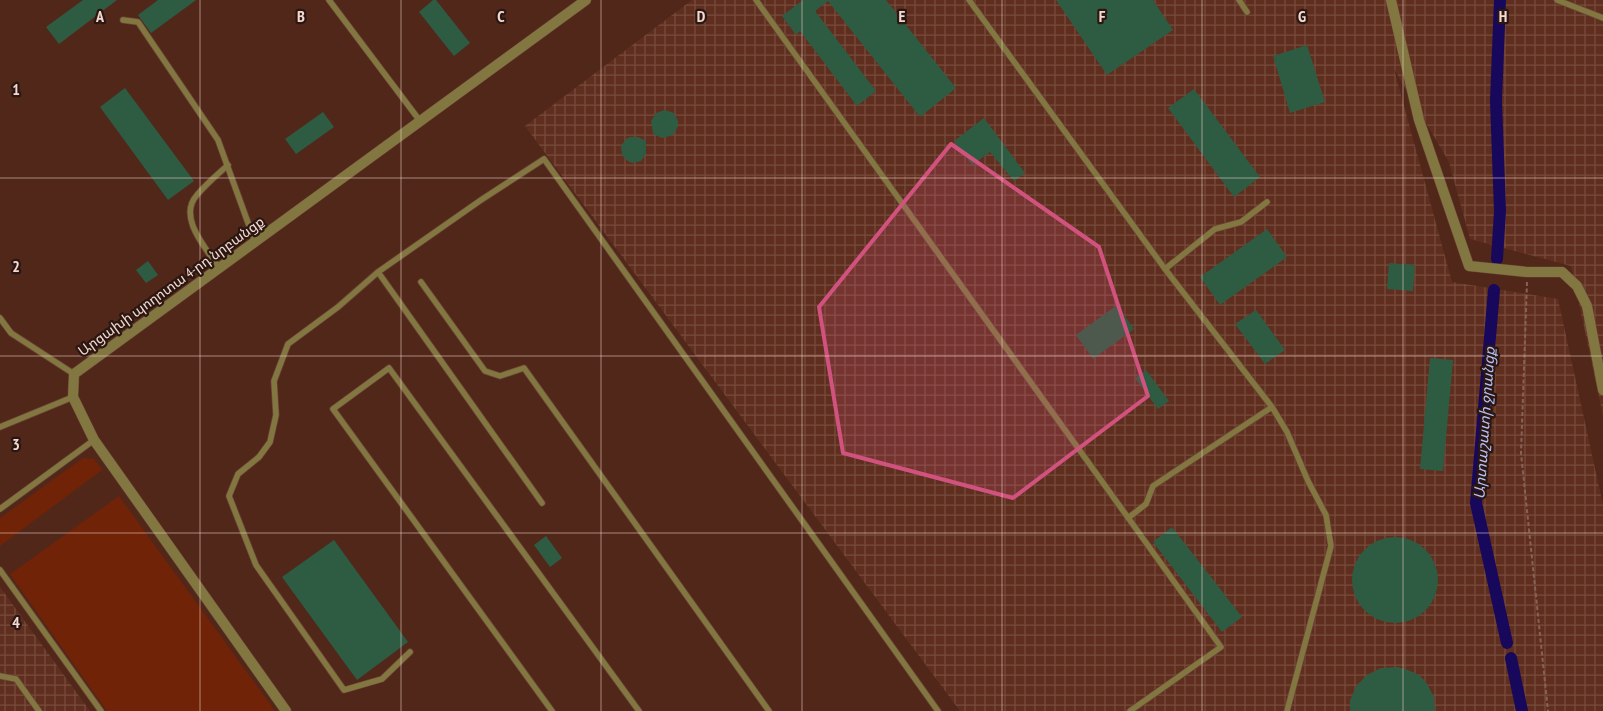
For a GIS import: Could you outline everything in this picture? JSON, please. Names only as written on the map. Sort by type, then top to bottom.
[{"type":"street","name":"Արցախի պողոտա 4-րդ նրբանցք","points":[[286,711],[94,440],[73,397],[74,374],[586,0]]},
{"type":"street","points":[[1391,0],[1419,120],[1469,266],[1527,272],[1562,272],[1577,286],[1587,306],[1603,390]]},
{"type":"lane","points":[[329,0],[420,121]]},
{"type":"lane","points":[[756,0],[1221,647],[1130,711]]},
{"type":"lane","points":[[969,0],[1165,268],[1272,407],[1288,432],[1308,481],[1326,515],[1331,546],[1287,711]]},
{"type":"lane","points":[[1238,0],[1248,12]]},
{"type":"lane","points":[[1557,0],[1603,18]]},
{"type":"lane","points":[[123,20],[138,22],[218,140],[255,242]]},
{"type":"lane","points":[[410,652],[382,679],[344,690],[256,564],[229,496],[238,474],[259,457],[270,442],[276,415],[274,381],[288,344],[338,307],[378,272],[544,159],[938,711]]},
{"type":"lane","points":[[219,268],[190,222],[189,212],[195,196],[228,165]]},
{"type":"lane","points":[[1165,268],[1215,229],[1241,222],[1267,202]]},
{"type":"lane","points":[[378,272],[542,503]]},
{"type":"lane","points":[[421,282],[485,371],[500,376],[524,368],[769,711]]},
{"type":"lane","points":[[0,318],[11,333],[74,374]]},
{"type":"lane","points":[[552,711],[333,408],[389,368],[640,711]]},
{"type":"lane","points":[[0,427],[73,397]]},
{"type":"lane","points":[[1128,518],[1146,504],[1153,486],[1272,407]]},
{"type":"lane","points":[[0,508],[94,440]]},
{"type":"lane","points":[[0,570],[101,711]]},
{"type":"lane","points":[[0,676],[16,679],[39,711]]},
{"type":"path","points":[[1527,272],[1521,453],[1548,711]]},
{"type":"highlighted area","points":[[951,144],[1099,247],[1148,396],[1013,498],[843,453],[819,307]]},
{"type":"shaded area","points":[[692,0],[1603,0],[1603,416],[1571,266],[1470,239],[1449,162],[1394,69],[1452,282],[1558,299],[1603,505],[1603,711],[960,711],[525,126]]},
{"type":"shaded area","points":[[83,458],[94,459],[102,470],[0,546],[0,518]]},
{"type":"shaded area","points":[[119,496],[275,711],[107,711],[10,574]]},
{"type":"shaded area","points":[[0,587],[90,711],[0,711]]},
{"type":"building","points":[[83,0],[117,0],[59,44],[46,27]]},
{"type":"building","points":[[158,0],[196,0],[151,33],[138,15]]},
{"type":"building","points":[[433,0],[436,0],[470,43],[454,56],[419,12]]},
{"type":"building","points":[[803,0],[886,0],[956,88],[920,117],[828,1],[815,11],[876,91],[857,106],[800,31],[796,35],[782,16]]},
{"type":"building","points":[[1056,0],[1153,0],[1173,30],[1107,75]]},
{"type":"building","points":[[1307,45],[1325,102],[1290,113],[1273,56]]},
{"type":"building","points":[[125,88],[194,181],[168,200],[100,107]]},
{"type":"building","points":[[1194,89],[1260,177],[1234,197],[1168,108]]},
{"type":"building","points":[[665,110],[674,113],[678,126],[674,134],[662,138],[653,134],[651,121],[656,113]]},
{"type":"building","points":[[323,112],[334,127],[296,154],[285,139]]},
{"type":"building","points":[[984,118],[1025,173],[1014,181],[990,152],[972,165],[954,141]]},
{"type":"building","points":[[630,137],[638,137],[646,141],[646,154],[641,161],[632,163],[622,155],[621,146]]},
{"type":"building","points":[[1267,229],[1287,257],[1220,305],[1200,277]]},
{"type":"building","points":[[148,261],[158,275],[146,283],[136,270]]},
{"type":"building","points":[[1389,263],[1415,265],[1413,291],[1387,289]]},
{"type":"building","points":[[1117,305],[1134,329],[1093,359],[1076,335]]},
{"type":"building","points":[[1256,310],[1285,350],[1265,364],[1235,324]]},
{"type":"building","points":[[1430,358],[1453,360],[1443,471],[1420,469]]},
{"type":"building","points":[[1146,370],[1169,401],[1158,409],[1135,378]]},
{"type":"building","points":[[1172,527],[1242,617],[1222,632],[1153,542]]},
{"type":"building","points":[[546,536],[562,558],[550,567],[534,545]]},
{"type":"building","points":[[1395,537],[1411,540],[1419,544],[1431,556],[1435,564],[1438,580],[1435,596],[1431,604],[1419,616],[1411,620],[1395,623],[1379,620],[1371,616],[1359,604],[1355,596],[1352,580],[1355,564],[1359,556],[1371,544],[1379,540]]},
{"type":"building","points":[[334,540],[408,642],[357,680],[282,577]]},
{"type":"building","points":[[1398,667],[1419,675],[1426,682],[1434,697],[1435,711],[1350,711],[1350,700],[1357,685],[1367,675],[1381,668]]},
{"type":"waterway","name":"Արտաշատի ջրանցք","points":[[1497,259],[1500,211],[1496,101],[1500,0]]},
{"type":"waterway","name":"Արտաշատի ջրանցք","points":[[1494,290],[1476,503],[1507,643]]},
{"type":"waterway","name":"Արտաշատի ջրանցք","points":[[1511,658],[1522,711]]}]
